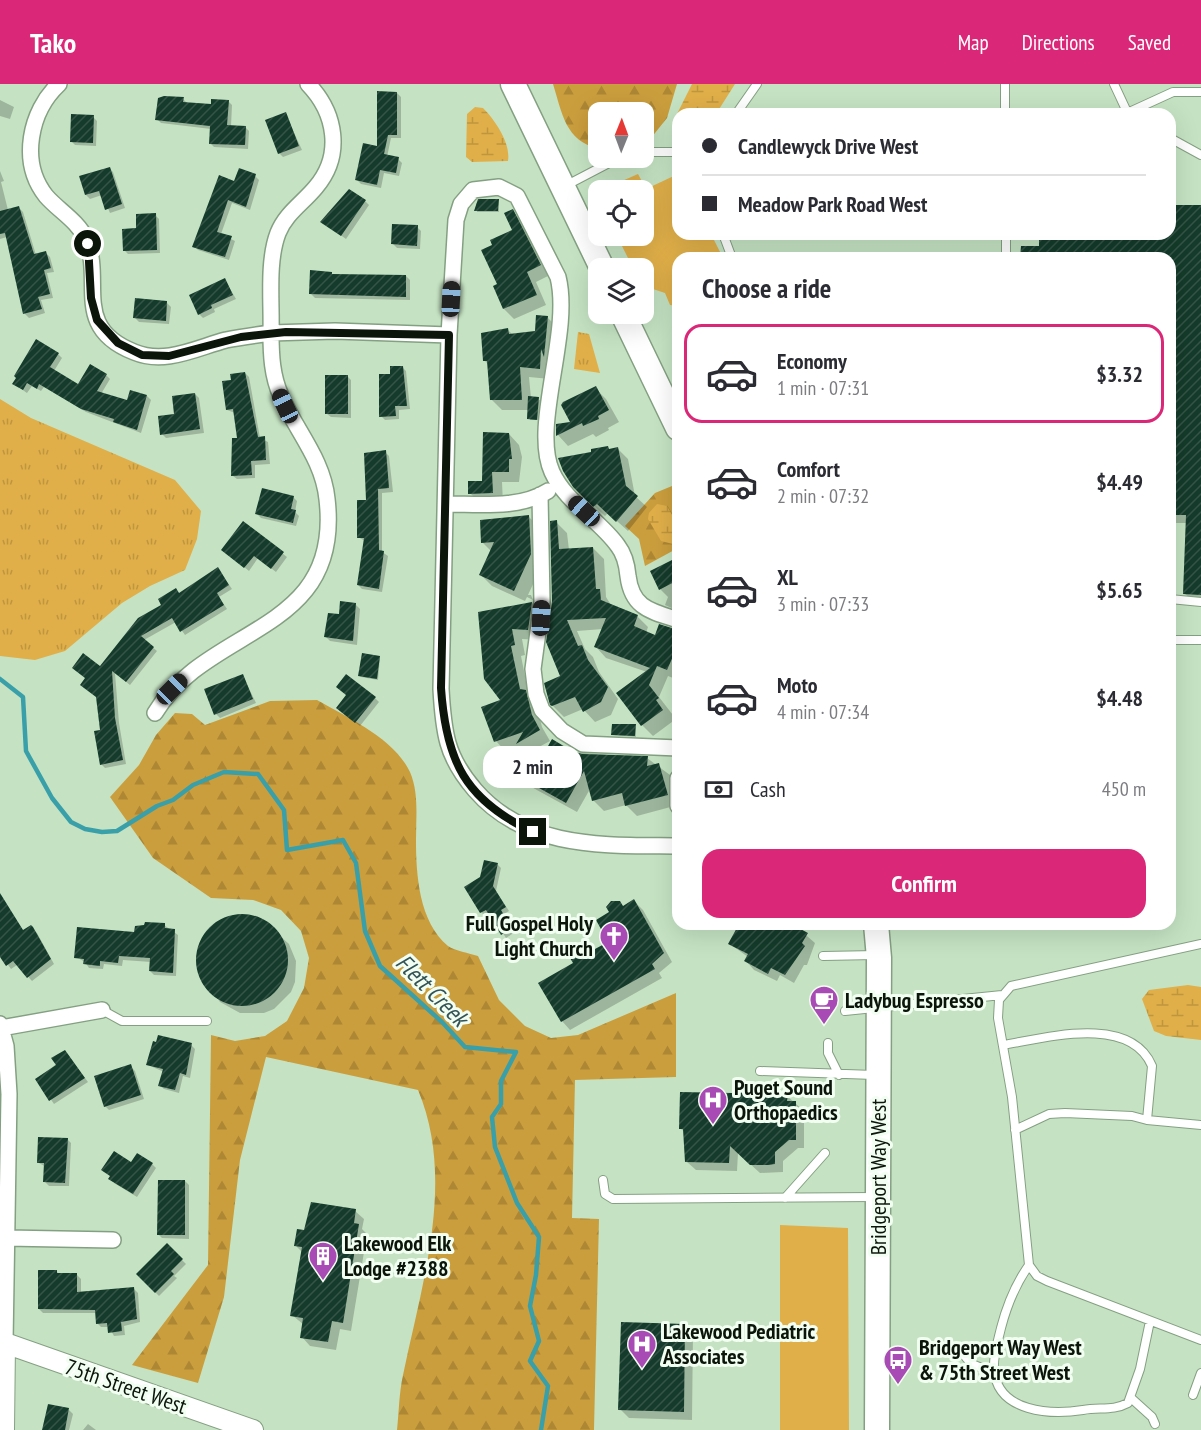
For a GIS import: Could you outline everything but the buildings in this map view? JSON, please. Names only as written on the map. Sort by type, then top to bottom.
[{"type":"main road","points":[[513,84],[597,258]]},
{"type":"main road","points":[[628,324],[672,416]]},
{"type":"main road","name":"Bridgeport Way West","points":[[877,930],[879,955],[877,1430]]},
{"type":"street","points":[[59,84],[43,103],[37,115],[31,144],[33,166],[44,194],[78,227],[86,239],[90,259],[93,306],[103,329],[133,352],[160,357],[234,338],[271,333],[335,331],[449,335]]},
{"type":"street","points":[[155,713],[172,689],[195,668],[273,621],[297,602],[312,581],[321,556],[328,512],[325,486],[311,449],[280,394],[272,360],[271,333],[273,260],[278,232],[288,216],[320,182],[333,154],[330,119],[319,98],[308,84]]},
{"type":"street","points":[[672,617],[636,601],[630,591],[622,552],[557,483],[549,464],[546,444],[559,334],[559,283],[523,204],[511,191],[494,186],[478,188],[470,193],[458,214],[449,335],[447,504],[441,688],[446,734],[455,762],[484,801],[501,814],[533,832],[563,841],[672,846]]},
{"type":"street","points":[[447,504],[510,502],[540,495],[557,483]]},
{"type":"street","points":[[540,495],[541,610],[533,669],[540,706],[554,725],[583,744],[672,748]]},
{"type":"street","points":[[4,1430],[2,1342],[7,1238],[8,1069],[1,1026],[102,1010]]},
{"type":"street","points":[[7,1238],[113,1240]]},
{"type":"street","name":"75th Street West","points":[[2,1342],[249,1429]]},
{"type":"lane","points":[[740,108],[757,84]]},
{"type":"lane","points":[[1005,84],[1005,108]]},
{"type":"lane","points":[[1114,84],[1124,108]]},
{"type":"lane","points":[[1140,108],[1173,92],[1201,92]]},
{"type":"lane","points":[[1176,141],[1201,155]]},
{"type":"lane","points":[[654,152],[672,152]]},
{"type":"lane","points":[[563,188],[600,168]]},
{"type":"lane","points":[[1176,600],[1201,602]]},
{"type":"lane","points":[[1176,640],[1201,640]]},
{"type":"lane","points":[[1201,944],[1011,986],[1002,996],[998,1007],[1015,1130],[1029,1265],[1037,1276],[1047,1281],[1201,1340]]},
{"type":"lane","points":[[823,956],[879,955]]},
{"type":"lane","points":[[845,1011],[1002,996]]},
{"type":"lane","points":[[102,1010],[122,1021],[207,1021]]},
{"type":"lane","points":[[1003,1045],[1100,1032],[1120,1037],[1149,1058],[1152,1066],[1147,1120]]},
{"type":"lane","points":[[828,1043],[828,1053],[839,1075]]},
{"type":"lane","points":[[760,1071],[879,1075]]},
{"type":"lane","points":[[1015,1130],[1048,1114],[1065,1113],[1132,1116],[1147,1120],[1201,1125]]},
{"type":"lane","points":[[785,1198],[825,1153]]},
{"type":"lane","points":[[603,1180],[605,1194],[613,1199],[878,1197]]},
{"type":"lane","points":[[1029,1265],[1017,1282],[1006,1310],[994,1367],[998,1385],[1020,1406],[1040,1412],[1063,1414],[1087,1409],[1109,1410],[1128,1403],[1150,1321]]},
{"type":"lane","points":[[961,1348],[970,1362],[986,1369],[994,1367]]},
{"type":"lane","points":[[1193,1395],[1201,1373]]},
{"type":"lane","points":[[1131,1398],[1152,1417],[1155,1424]]},
{"type":"green space","points":[[553,84],[677,84],[667,118],[654,134],[654,102],[588,102],[588,145],[572,133],[563,115]]},
{"type":"green space","points":[[692,84],[735,84],[720,108],[680,108]]},
{"type":"green space","points":[[475,107],[483,108],[497,125],[505,139],[508,161],[472,162],[466,157],[467,114]]},
{"type":"green space","points":[[638,174],[641,180],[624,180]]},
{"type":"green space","points":[[672,177],[672,240],[714,240],[720,252],[672,252],[672,305],[665,293],[654,289],[654,258],[628,258],[622,246],[654,246],[654,185]]},
{"type":"green space","points":[[578,332],[589,334],[600,373],[574,369]]},
{"type":"green space","points":[[0,399],[31,418],[175,480],[201,511],[197,539],[185,570],[150,586],[122,603],[65,651],[35,660],[0,656]]},
{"type":"green space","points":[[672,486],[672,551],[645,566],[639,539],[625,526],[655,493]]},
{"type":"green space","points":[[657,504],[667,506],[672,516],[672,544],[661,541],[648,519],[649,513]]},
{"type":"green space","points":[[317,700],[382,739],[403,760],[415,788],[418,883],[425,911],[438,936],[448,946],[478,956],[499,1000],[525,1026],[551,1038],[578,1035],[676,993],[676,1077],[575,1080],[572,1218],[599,1219],[594,1430],[397,1430],[402,1382],[432,1232],[435,1195],[434,1160],[429,1124],[418,1090],[266,1057],[240,1160],[224,1297],[198,1383],[132,1365],[208,1265],[211,1035],[235,1041],[265,1036],[287,1021],[304,988],[309,958],[301,931],[281,910],[253,900],[211,898],[153,858],[110,797],[139,765],[156,735],[175,713],[192,714],[205,725],[270,701]]},
{"type":"green space","points":[[1188,985],[1201,987],[1201,1040],[1166,1036],[1154,1031],[1142,999],[1149,990]]},
{"type":"green space","points":[[780,1225],[848,1228],[849,1430],[780,1430]]},
{"type":"waterway","name":"Flett Creek","points":[[0,679],[23,697],[26,751],[52,798],[71,822],[85,829],[102,832],[117,831],[157,806],[173,800],[193,785],[224,772],[258,774],[284,810],[287,850],[343,840],[356,863],[365,931],[380,966],[442,1022],[465,1047],[516,1052],[501,1081],[501,1104],[492,1117],[495,1147],[517,1203],[539,1237],[536,1275],[530,1306],[539,1341],[530,1361],[548,1386],[541,1430]]},
{"type":"place","name":"Full Gospel Holy Light Church","points":[[614,962]]},
{"type":"place","name":"Ladybug Espresso","points":[[824,1026]]},
{"type":"place","name":"Puget Sound Orthopaedics","points":[[713,1126]]},
{"type":"place","name":"Lakewood Elk Lodge #2388","points":[[323,1282]]},
{"type":"place","name":"Lakewood Pediatric Associates","points":[[642,1370]]},
{"type":"place","name":"Bridgeport Way West & 75th Street West","points":[[898,1386]]},
{"type":"route","points":[[88,244],[91,298],[97,320],[118,343],[142,355],[169,356],[241,337],[286,332],[335,331],[449,335],[447,504],[441,688],[447,742],[455,762],[484,801],[501,814],[533,832]]}]
